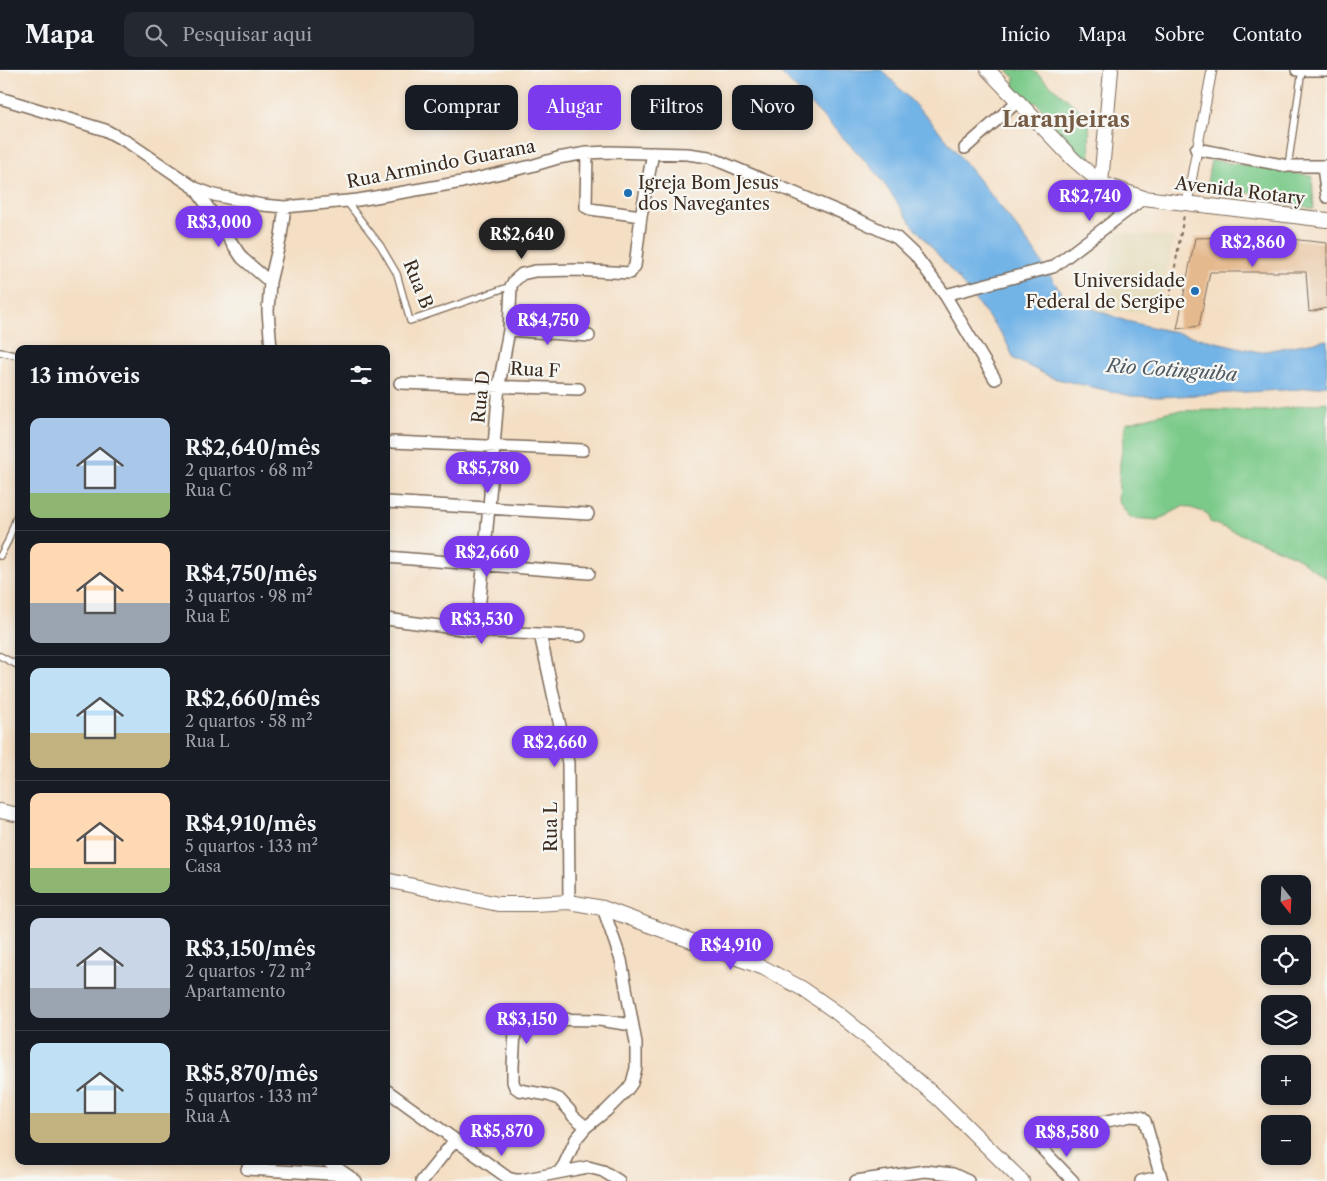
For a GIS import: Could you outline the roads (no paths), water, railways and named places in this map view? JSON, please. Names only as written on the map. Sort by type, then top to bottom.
[{"type":"street","name":"Avenida Rotary","points":[[988,70],[1074,160],[1101,183],[1144,198],[1327,220]]},
{"type":"street","points":[[1101,183],[1111,70]]},
{"type":"street","points":[[1186,203],[1212,70]]},
{"type":"street","points":[[1297,70],[1327,70]]},
{"type":"street","points":[[0,98],[105,130],[129,143],[195,188],[242,258],[270,282]]},
{"type":"street","points":[[965,148],[1017,102]]},
{"type":"street","points":[[1196,149],[1288,166],[1325,166],[1327,197]]},
{"type":"street","points":[[587,153],[586,207],[641,216]]},
{"type":"street","name":"Rua Armindo Guarana","points":[[195,188],[214,195],[262,205],[284,207],[346,201],[462,182],[558,158],[587,153],[687,154],[709,157],[897,238],[908,248],[945,295],[996,379]]},
{"type":"street","points":[[511,286],[522,274],[535,271],[577,270],[630,273],[635,266],[641,216],[653,153]]},
{"type":"street","points":[[945,295],[1048,269],[1058,264],[1144,198]]},
{"type":"street","points":[[271,345],[268,311],[270,282],[284,207]]},
{"type":"street","name":"Rua D","points":[[477,631],[490,507],[499,385],[508,330],[511,286]]},
{"type":"street","points":[[508,330],[589,336]]},
{"type":"street","name":"Rua F","points":[[400,382],[579,389]]},
{"type":"street","points":[[392,442],[583,450]]},
{"type":"street","points":[[390,502],[588,514]]},
{"type":"street","points":[[390,557],[589,573]]},
{"type":"street","points":[[390,620],[477,631],[580,636]]},
{"type":"street","name":"Rua L","points":[[540,634],[568,763],[569,902]]},
{"type":"street","points":[[0,811],[15,814]]},
{"type":"street","points":[[390,881],[498,904],[569,902],[603,908],[764,968],[803,989],[836,1012],[878,1046],[942,1101],[1022,1181]]},
{"type":"street","points":[[558,1172],[564,1165],[576,1139],[586,1127],[619,1100],[632,1083],[636,1068],[636,1043],[621,960],[603,908]]},
{"type":"street","points":[[586,1127],[573,1116],[559,1099],[519,1090],[515,1087],[513,1082],[513,1066],[517,1026],[521,1022],[536,1019],[599,1020],[632,1025]]},
{"type":"street","points":[[390,1093],[508,1178],[521,1180],[582,1167],[593,1167],[619,1181]]},
{"type":"street","points":[[1073,1181],[1042,1149],[1039,1140],[1045,1134],[1130,1116],[1141,1117],[1148,1126],[1161,1179],[1141,1181]]},
{"type":"street","points":[[422,1181],[455,1140]]},
{"type":"street","points":[[246,1181],[247,1165],[346,1175]]},
{"type":"street","points":[[332,1165],[356,1181]]},
{"type":"street","points":[[856,1181],[953,1174],[968,1181]]},
{"type":"lane","points":[[1288,166],[1302,70]]},
{"type":"lane","name":"Rua B","points":[[346,201],[380,245],[398,274],[410,322],[511,286]]},
{"type":"lane","points":[[0,352],[15,355]]},
{"type":"lane","points":[[0,556],[8,541],[15,521]]},
{"type":"lane","points":[[0,656],[15,664]]},
{"type":"water","name":"Rio Cotinguiba","points":[[775,70],[882,70],[936,127],[1003,210],[1032,248],[1062,294],[1085,306],[1126,321],[1259,352],[1327,340],[1327,385],[1300,389],[1160,397],[1131,396],[1053,378],[1014,359],[1004,337],[912,224],[876,172],[813,106],[813,85],[793,85]]},
{"type":"place","name":"Igreja Bom Jesus dos Navegantes","points":[[628,193]]},
{"type":"place","name":"Universidade Federal de Sergipe","points":[[1195,291]]},
{"type":"district","name":"Laranjeiras","points":[[1066,119]]}]
